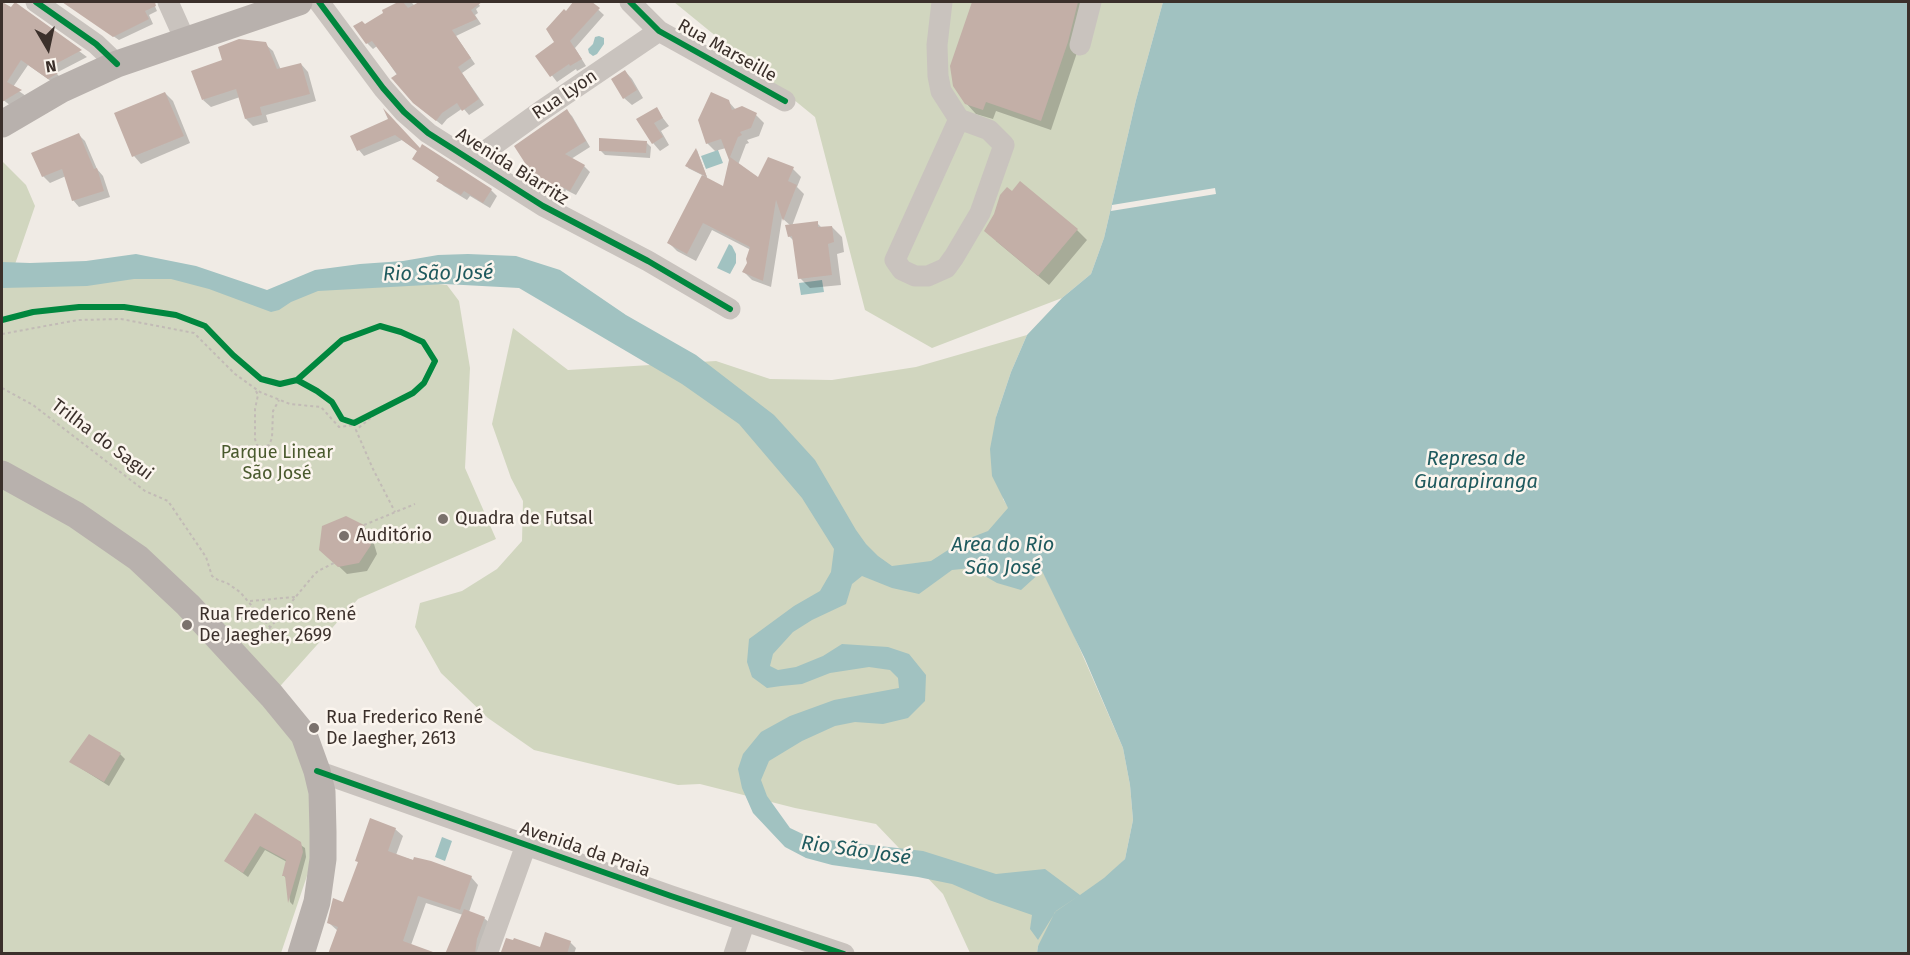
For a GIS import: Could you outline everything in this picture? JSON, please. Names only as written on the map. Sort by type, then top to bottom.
[{"type":"main road","points":[[2,124],[60,90],[117,64],[298,2]]},
{"type":"main road","points":[[2,474],[76,515],[138,558],[188,605],[301,730],[317,771],[322,792],[323,859],[317,902],[301,954]]},
{"type":"street","points":[[36,2],[96,44],[117,64]]},
{"type":"street","points":[[168,2],[185,40]]},
{"type":"street","name":"Avenida Biarritz","points":[[319,2],[383,88],[404,112],[428,133],[543,206],[648,261],[730,309]]},
{"type":"street","name":"Rua Marseille","points":[[630,2],[659,31],[785,100]]},
{"type":"street","points":[[942,2],[937,45],[941,91],[959,119],[989,130],[1004,146],[980,213],[954,257],[946,268],[928,276],[915,276],[902,270],[895,260],[959,119]]},
{"type":"street","points":[[1080,45],[1091,2]]},
{"type":"street","name":"Rua Lyon","points":[[473,160],[659,31]]},
{"type":"street","name":"Avenida da Praia","points":[[317,771],[844,954]]},
{"type":"street","points":[[487,954],[526,845]]},
{"type":"street","points":[[734,954],[745,921]]},
{"type":"path","points":[[2,334],[78,320],[121,320],[194,333],[235,374],[260,392],[290,404],[321,407],[339,427],[355,425],[378,412],[356,430],[395,512]]},
{"type":"path","points":[[254,388],[258,394],[255,409],[255,439],[257,445],[262,448],[269,445],[273,438],[273,411],[279,400]]},
{"type":"path","points":[[342,419],[354,423],[386,406]]},
{"type":"path","points":[[364,525],[416,504]]},
{"type":"path","points":[[241,662],[318,571],[334,563]]},
{"type":"path","points":[[249,602],[295,597]]},
{"type":"green space","points":[[674,2],[1163,2],[1136,100],[1104,238],[1091,274],[1062,298],[932,348],[865,310],[815,117]]},
{"type":"green space","name":"Parque Linear São José","points":[[2,161],[26,185],[35,206],[12,273],[173,272],[271,306],[303,291],[420,282],[447,285],[459,301],[470,368],[465,468],[496,539],[358,599],[274,693],[194,605],[2,468]]},
{"type":"green space","points":[[513,328],[568,370],[716,361],[770,379],[832,380],[916,367],[1027,335],[1011,372],[996,417],[1003,499],[1019,525],[1069,624],[1123,748],[1130,785],[1133,820],[1125,859],[1038,946],[1037,953],[970,953],[943,894],[876,824],[795,808],[700,784],[678,785],[534,750],[488,718],[441,673],[415,627],[420,603],[462,591],[497,569],[522,541],[523,501],[511,478],[492,424]]},
{"type":"green space","points":[[2,482],[134,562],[267,702],[317,776],[309,870],[281,953],[2,953]]},
{"type":"water","name":"Represa de Guarapiranga","points":[[1163,2],[1908,2],[1908,953],[1037,953],[1053,915],[1038,940],[1030,929],[1032,915],[952,884],[832,865],[806,858],[785,847],[753,813],[742,788],[738,769],[743,754],[761,732],[790,716],[834,700],[899,688],[898,678],[890,670],[869,667],[830,673],[802,684],[767,688],[752,677],[747,662],[749,639],[794,606],[820,591],[831,572],[834,549],[802,498],[739,424],[682,384],[519,288],[445,284],[318,291],[271,312],[209,289],[171,279],[134,279],[87,286],[2,288],[2,262],[86,261],[136,254],[196,266],[267,290],[315,270],[438,255],[516,256],[560,270],[626,315],[696,355],[774,415],[815,460],[856,530],[878,556],[892,566],[931,561],[962,541],[988,531],[1008,508],[992,476],[990,449],[996,417],[1011,372],[1027,335],[1062,298],[1091,274],[1104,238],[1136,100]],"holes":[[[971,568],[997,583],[1021,590],[1042,571],[1085,659],[1123,748],[1130,785],[1133,820],[1125,859],[1080,895],[1045,869],[996,874],[923,851],[811,838],[790,828],[767,796],[761,780],[769,761],[802,741],[835,726],[855,722],[883,724],[908,718],[925,701],[926,675],[909,654],[888,647],[842,644],[823,656],[796,667],[778,670],[770,666],[773,654],[793,632],[846,604],[852,584],[862,576],[892,588],[919,594],[952,570]]]},
{"type":"water","points":[[595,37],[604,38],[604,44],[593,56],[588,49]]},
{"type":"water","points":[[718,150],[723,163],[706,169],[701,156]]},
{"type":"water","points":[[729,244],[736,254],[736,263],[730,274],[717,268]]},
{"type":"water","points":[[822,280],[824,292],[801,295],[799,283]]},
{"type":"water","points":[[442,837],[452,841],[445,861],[435,857]]},
{"type":"pier","points":[[1215,188],[1216,194],[1111,211],[1112,205]]},
{"type":"building","points":[[2,2],[11,7],[15,2],[82,50],[50,67],[58,73],[48,79],[21,60],[7,82],[22,90],[2,102]]},
{"type":"building","points":[[62,2],[155,2],[156,6],[145,11],[149,19],[113,37]]},
{"type":"building","points":[[403,2],[408,8],[419,2],[482,2],[471,10],[477,19],[452,30],[471,58],[458,67],[479,99],[462,111],[457,103],[442,113],[436,121],[413,103],[391,78],[397,74],[372,41],[366,44],[353,26],[362,21],[365,24],[383,13],[382,10]]},
{"type":"building","points":[[573,2],[592,2],[600,8],[570,41],[582,59],[570,66],[569,64],[550,77],[535,56],[554,42],[546,29]]},
{"type":"building","points":[[972,2],[1078,2],[1068,42],[1041,121],[986,102],[983,110],[965,104],[953,86],[950,66]]},
{"type":"building","points":[[239,39],[266,42],[277,69],[301,63],[310,94],[260,107],[262,115],[245,119],[236,89],[202,100],[191,71],[222,60],[218,47]]},
{"type":"building","points":[[625,70],[637,90],[623,99],[611,79]]},
{"type":"building","points":[[165,92],[184,136],[132,157],[114,113]]},
{"type":"building","points":[[711,92],[729,100],[732,110],[742,106],[757,113],[751,128],[740,132],[742,135],[738,137],[730,157],[758,177],[768,157],[794,167],[788,181],[797,185],[783,221],[776,200],[763,281],[742,272],[747,263],[750,247],[703,223],[687,254],[667,243],[702,175],[723,186],[729,160],[721,139],[706,144],[698,120]]},
{"type":"building","points":[[657,107],[663,118],[654,123],[663,137],[652,144],[636,119]]},
{"type":"building","points":[[383,108],[420,148],[422,144],[492,189],[483,203],[464,191],[461,195],[436,181],[439,177],[412,159],[417,151],[395,135],[357,151],[350,136],[388,119]]},
{"type":"building","points":[[567,109],[586,141],[565,154],[585,165],[570,191],[560,186],[554,197],[543,191],[514,146]]},
{"type":"building","points":[[79,133],[94,169],[97,168],[104,191],[72,201],[62,169],[42,177],[31,153]]},
{"type":"building","points":[[599,138],[647,141],[646,153],[599,151]]},
{"type":"building","points":[[696,148],[707,177],[685,166]]},
{"type":"building","points":[[1020,181],[1078,229],[1038,276],[984,231],[994,214],[1000,195],[1007,187],[1012,191]]},
{"type":"building","points":[[818,221],[818,227],[832,226],[834,242],[828,244],[832,275],[798,279],[792,236],[788,237],[785,225]]},
{"type":"building","name":"Auditório","points":[[346,516],[364,525],[371,545],[359,563],[338,567],[319,550],[322,526]]},
{"type":"building","points":[[89,734],[121,753],[104,782],[69,762]]},
{"type":"building","points":[[255,813],[301,842],[303,852],[288,903],[285,876],[282,876],[286,860],[260,846],[243,873],[224,861]]},
{"type":"building","points":[[370,818],[396,828],[388,851],[413,860],[414,857],[431,861],[472,876],[460,910],[418,896],[403,941],[433,952],[433,954],[328,954],[338,927],[327,923],[333,898],[343,902],[358,862],[355,861]]},
{"type":"building","points":[[464,909],[485,917],[477,939],[475,954],[445,954]]},
{"type":"building","points":[[545,932],[571,941],[567,954],[506,954],[501,952],[506,938],[513,940],[514,938],[540,947]]},
{"type":"cycle path","points":[[36,2],[96,44],[117,64]]},
{"type":"cycle path","points":[[319,2],[383,88],[404,112],[428,133],[543,206],[648,261],[730,309]]},
{"type":"cycle path","points":[[630,2],[659,31],[785,101]]},
{"type":"cycle path","points":[[2,320],[33,312],[79,307],[124,307],[176,315],[205,326],[233,355],[261,379],[280,384],[297,380],[342,340],[380,326],[423,342],[435,361],[424,383],[413,393],[354,423],[342,419],[332,402],[297,380]]},
{"type":"cycle path","points":[[317,771],[671,896],[844,954]]},
{"type":"place","name":"Quadra de Futsal","points":[[443,519]]},
{"type":"place","name":"Auditório","points":[[344,536]]},
{"type":"place","name":"Rua Frederico René De Jaegher, 2699","points":[[187,625]]},
{"type":"place","name":"Rua Frederico René De Jaegher, 2613","points":[[314,728]]},
{"type":"water label","name":"Rio São José","points":[[438,274]]},
{"type":"water label","name":"Area do Rio São José","points":[[1003,556]]},
{"type":"water label","name":"Rio São José","points":[[856,851]]}]
